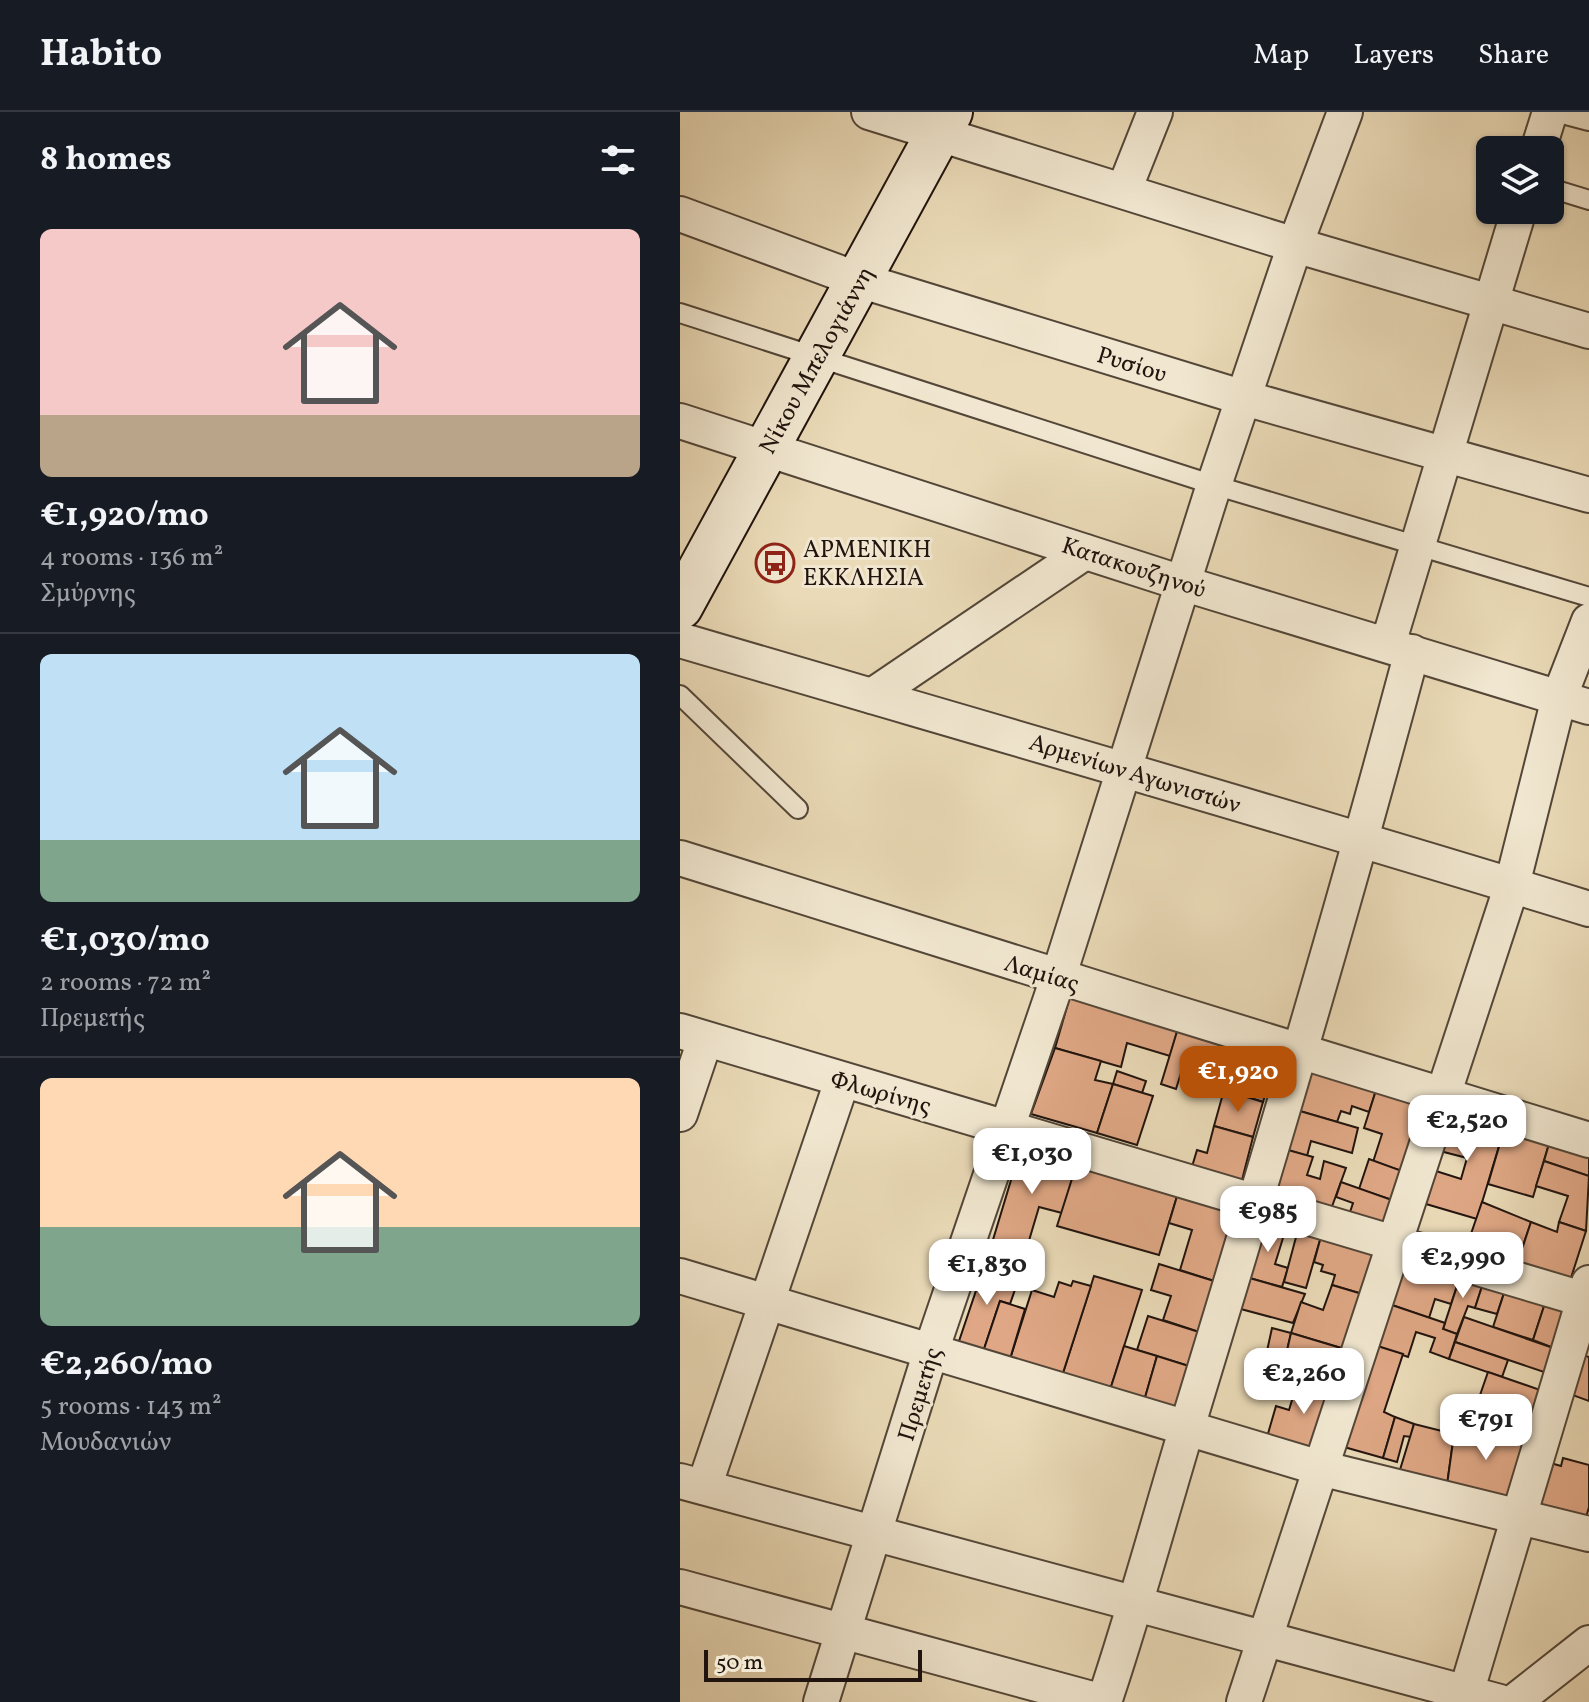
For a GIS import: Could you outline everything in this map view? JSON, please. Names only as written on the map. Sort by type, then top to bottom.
[{"type":"main road","name":"Νίκου Μπελογιάννη","points":[[680,614],[944,123]]},
{"type":"street","points":[[869,112],[944,123],[1124,190],[1295,245],[1589,331]]},
{"type":"street","points":[[1124,190],[1155,112]]},
{"type":"street","name":"Πρεμετής","points":[[821,1702],[931,1351],[1058,978],[1214,485],[1295,245],[1345,112]]},
{"type":"street","points":[[1542,136],[1550,112]]},
{"type":"street","points":[[1570,112],[1589,117]]},
{"type":"street","name":"Ρυσίου","points":[[680,214],[859,280],[1244,398],[1589,495]]},
{"type":"street","points":[[680,1587],[1104,1702],[1137,1606],[1187,1427],[1257,1204],[1361,843],[1417,545],[1515,224]]},
{"type":"street","name":"Κατακουζηνού","points":[[680,421],[1182,583],[1574,702]]},
{"type":"street","points":[[872,696],[1085,552]]},
{"type":"street","name":"Αρμενίων Αγωνιστών","points":[[680,614],[872,696],[1123,767],[1361,843],[1589,909]]},
{"type":"street","points":[[1244,1702],[1574,702],[1589,621]]},
{"type":"street","name":"Λαμίας","points":[[680,858],[1058,978],[1301,1049],[1589,1140]]},
{"type":"street","points":[[680,1114],[692,1036]]},
{"type":"street","name":"Φλωρίνης","points":[[692,1036],[1257,1204],[1587,1295]]},
{"type":"street","points":[[842,1081],[770,1302],[692,1484],[1500,1702]]},
{"type":"street","points":[[680,1276],[1320,1468],[1589,1534]]},
{"type":"street","points":[[1466,1693],[1587,1295]]},
{"type":"street","points":[[1514,1702],[1589,1643]]},
{"type":"lane","points":[[1564,192],[1589,200]]},
{"type":"lane","points":[[680,313],[1214,485],[1589,597]]},
{"type":"lane","points":[[680,695],[798,809]]},
{"type":"building","points":[[1071,993],[1179,1025],[1170,1056],[1127,1043],[1121,1067],[1055,1048]]},
{"type":"building","points":[[1179,1025],[1227,1039],[1212,1083],[1181,1073],[1176,1089],[1161,1084]]},
{"type":"building","points":[[1227,1039],[1277,1055],[1263,1102],[1212,1086]]},
{"type":"building","points":[[1055,1048],[1101,1061],[1095,1080],[1113,1084],[1097,1133],[1031,1114]]},
{"type":"building","points":[[1307,1063],[1378,1084],[1369,1112],[1352,1106],[1350,1114],[1341,1111],[1337,1122],[1293,1109]]},
{"type":"building","points":[[1117,1071],[1146,1081],[1142,1093],[1113,1084]]},
{"type":"building","points":[[1113,1084],[1153,1096],[1137,1145],[1097,1133]]},
{"type":"building","points":[[1378,1084],[1426,1103],[1402,1171],[1373,1162],[1382,1134],[1364,1128]]},
{"type":"building","points":[[1224,1090],[1263,1102],[1253,1137],[1214,1126]]},
{"type":"building","points":[[1453,1107],[1506,1123],[1477,1219],[1426,1204],[1436,1171],[1461,1179],[1467,1158],[1440,1151]]},
{"type":"building","points":[[1293,1109],[1358,1128],[1352,1153],[1311,1141],[1307,1156],[1281,1148]]},
{"type":"building","points":[[1506,1123],[1551,1137],[1533,1197],[1488,1184]]},
{"type":"building","points":[[1214,1126],[1253,1137],[1241,1184],[1191,1170],[1197,1150],[1207,1153]]},
{"type":"building","points":[[1551,1137],[1589,1149],[1589,1176],[1544,1161]]},
{"type":"building","points":[[1021,1147],[1077,1163],[1062,1213],[1039,1207],[1025,1254],[992,1243]]},
{"type":"building","points":[[1281,1148],[1313,1157],[1307,1175],[1320,1179],[1324,1161],[1346,1168],[1330,1212],[1269,1193]]},
{"type":"building","points":[[1369,1159],[1402,1171],[1392,1200],[1359,1189]]},
{"type":"building","points":[[1544,1161],[1589,1176],[1586,1231],[1559,1222],[1568,1196],[1536,1186]]},
{"type":"building","points":[[1077,1163],[1178,1193],[1159,1255],[1057,1226]]},
{"type":"building","points":[[1341,1182],[1392,1200],[1381,1229],[1348,1218],[1353,1203],[1336,1197]]},
{"type":"building","points":[[1178,1193],[1236,1211],[1214,1281],[1180,1270],[1192,1230],[1169,1223]]},
{"type":"building","points":[[1482,1202],[1531,1222],[1516,1267],[1465,1251]]},
{"type":"building","points":[[1263,1218],[1287,1225],[1275,1264],[1288,1268],[1282,1287],[1246,1277]]},
{"type":"building","points":[[1531,1222],[1557,1232],[1559,1222],[1586,1231],[1569,1284],[1516,1267]]},
{"type":"building","points":[[1299,1226],[1322,1233],[1306,1288],[1284,1282]]},
{"type":"building","points":[[1322,1233],[1383,1250],[1369,1296],[1332,1285],[1335,1275],[1321,1271],[1323,1265],[1314,1262]]},
{"type":"building","points":[[992,1243],[1042,1259],[1033,1284],[984,1267]]},
{"type":"building","points":[[1403,1251],[1462,1271],[1451,1304],[1435,1299],[1429,1318],[1386,1303]]},
{"type":"building","points":[[1159,1264],[1214,1281],[1199,1332],[1163,1320],[1171,1296],[1151,1290]]},
{"type":"building","points":[[984,1267],[1019,1278],[1010,1304],[1000,1301],[983,1352],[958,1344]]},
{"type":"building","points":[[1462,1271],[1485,1277],[1475,1308],[1468,1306],[1457,1334],[1443,1329]]},
{"type":"building","points":[[1094,1276],[1142,1290],[1110,1390],[1062,1376]]},
{"type":"building","points":[[1246,1277],[1305,1294],[1293,1323],[1237,1308]]},
{"type":"building","points":[[1485,1277],[1507,1284],[1497,1314],[1475,1308]]},
{"type":"building","points":[[1073,1281],[1091,1286],[1062,1376],[1010,1359],[1032,1290],[1054,1297],[1059,1282],[1071,1286]]},
{"type":"building","points":[[1507,1284],[1547,1297],[1533,1340],[1493,1327]]},
{"type":"building","points":[[1332,1285],[1369,1296],[1351,1351],[1291,1333],[1301,1302],[1323,1310]]},
{"type":"building","points":[[1547,1297],[1574,1305],[1559,1350],[1533,1340]]},
{"type":"building","points":[[1000,1301],[1025,1309],[1010,1359],[983,1352]]},
{"type":"building","points":[[1386,1303],[1445,1323],[1443,1329],[1457,1334],[1449,1359],[1430,1352],[1435,1338],[1416,1332],[1408,1357],[1371,1344]]},
{"type":"building","points":[[1148,1316],[1199,1332],[1195,1368],[1137,1350]]},
{"type":"building","points":[[1464,1317],[1559,1350],[1550,1374],[1455,1342]]},
{"type":"building","points":[[1272,1328],[1291,1333],[1286,1355],[1267,1351]]},
{"type":"building","points":[[1291,1333],[1351,1351],[1344,1370],[1286,1355]]},
{"type":"building","points":[[1455,1342],[1508,1360],[1502,1377],[1449,1359]]},
{"type":"building","points":[[1371,1344],[1403,1354],[1384,1412],[1395,1417],[1383,1458],[1337,1445]]},
{"type":"building","points":[[1124,1346],[1157,1356],[1144,1401],[1110,1390]]},
{"type":"building","points":[[1579,1354],[1589,1357],[1589,1401],[1567,1393]]},
{"type":"building","points":[[1157,1356],[1195,1368],[1183,1413],[1144,1401]]},
{"type":"building","points":[[1488,1372],[1546,1392],[1529,1440],[1471,1421]]},
{"type":"building","points":[[1299,1377],[1337,1389],[1318,1453],[1267,1437],[1276,1406],[1289,1410]]},
{"type":"building","points":[[1395,1417],[1414,1424],[1411,1437],[1404,1436],[1397,1462],[1383,1458]]},
{"type":"building","points":[[1414,1424],[1454,1434],[1447,1485],[1399,1473]]},
{"type":"building","points":[[1486,1426],[1529,1440],[1510,1501],[1447,1485],[1455,1427],[1483,1435]]},
{"type":"building","points":[[1563,1458],[1589,1465],[1589,1507],[1585,1521],[1534,1507],[1547,1462],[1561,1466]]},
{"type":"place","name":"ΑΡΜΕΝΙΚΗ ΕΚΚΛΗΣΙΑ","points":[[775,563]]}]
